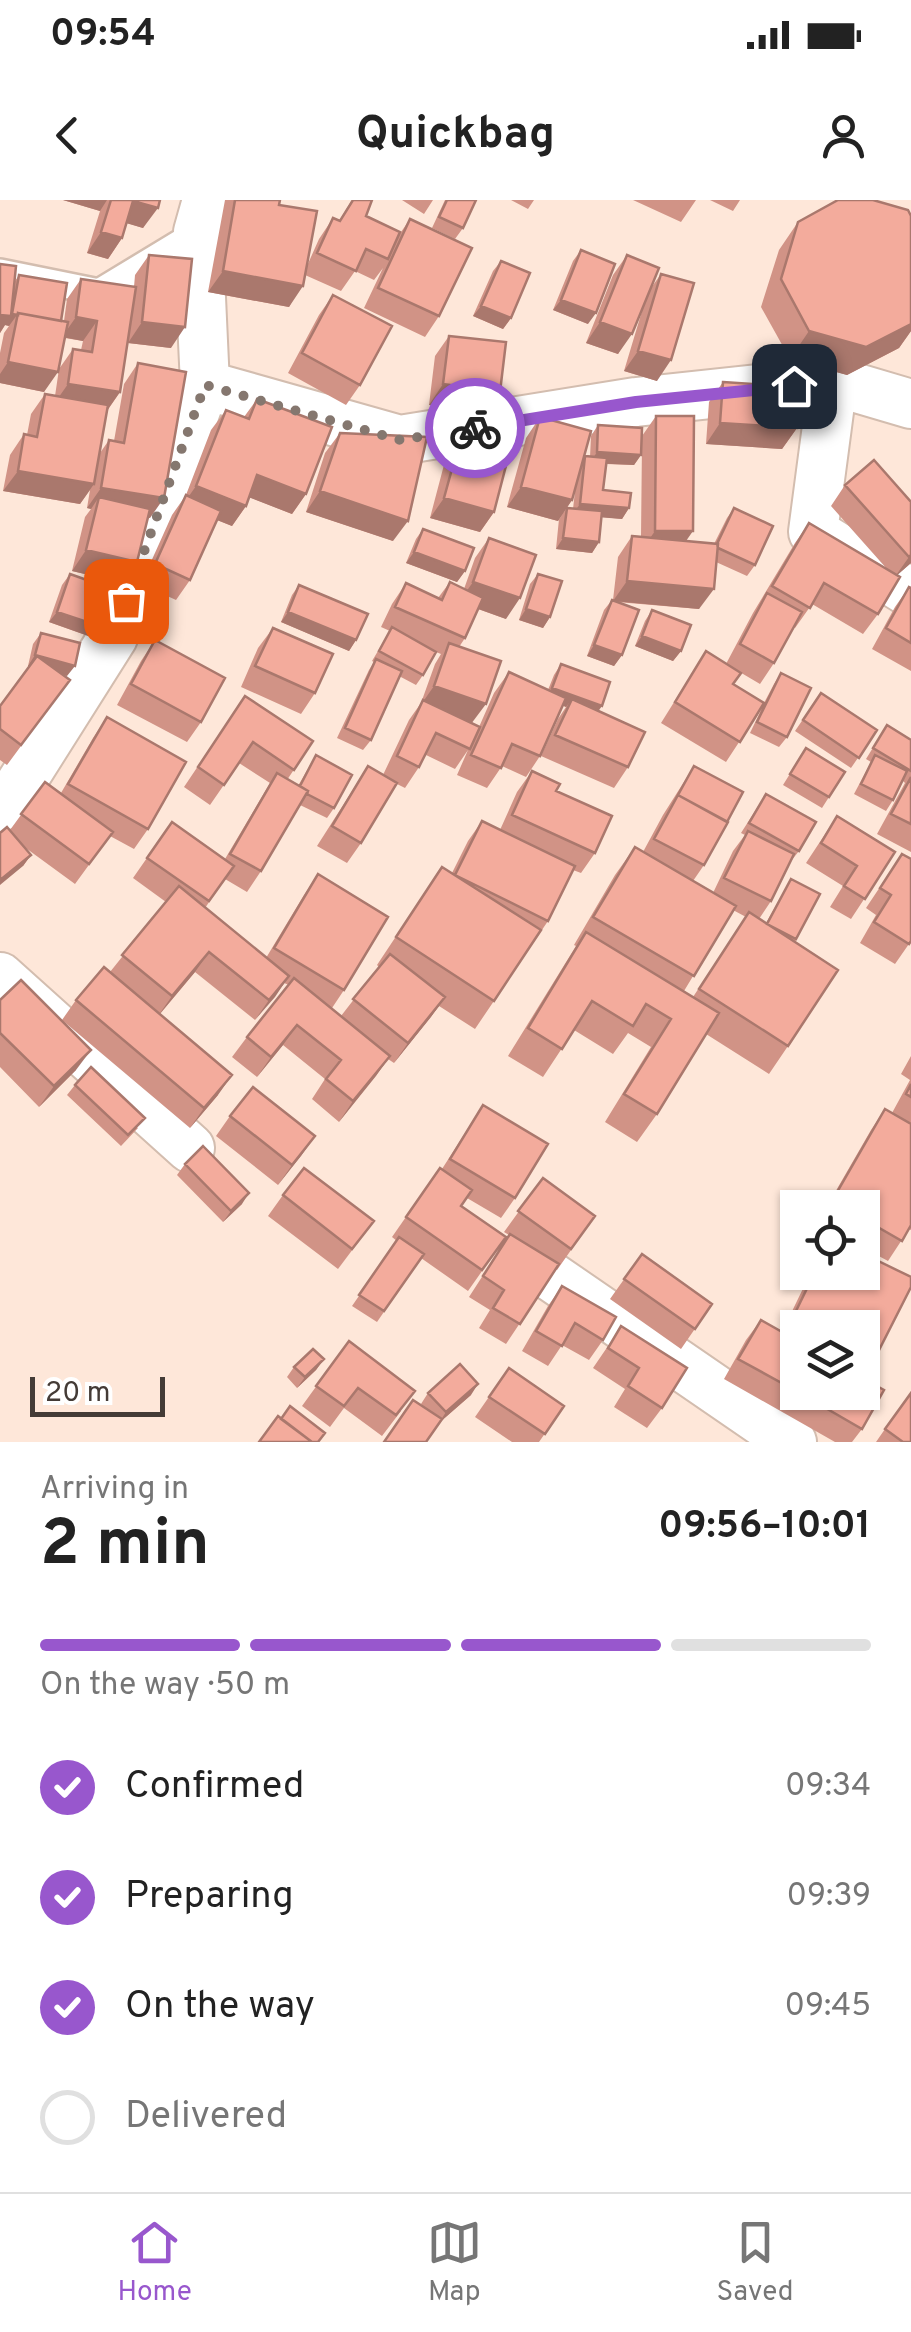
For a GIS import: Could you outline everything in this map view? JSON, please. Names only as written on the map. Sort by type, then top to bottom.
[{"type":"street","points":[[0,807],[12,797],[113,637],[205,385],[202,216]]},
{"type":"street","points":[[205,385],[400,440],[636,402],[833,382],[911,404]]},
{"type":"street","points":[[833,382],[813,532],[911,593]]},
{"type":"street","points":[[0,977],[190,1148]]},
{"type":"street","points":[[543,1271],[792,1442]]},
{"type":"lane","points":[[0,272],[99,292],[202,216]]},
{"type":"building","points":[[111,200],[160,200],[158,208],[133,201],[122,238],[101,232]]},
{"type":"building","points":[[235,200],[280,200],[279,205],[317,211],[303,286],[223,271]]},
{"type":"building","points":[[353,200],[372,200],[366,216],[400,232],[388,259],[366,249],[356,271],[317,253],[333,218],[340,221]]},
{"type":"building","points":[[447,200],[476,200],[463,228],[439,217]]},
{"type":"building","points":[[838,200],[873,200],[908,210],[911,216],[911,324],[866,347],[809,331],[781,279],[798,222]]},
{"type":"building","points":[[410,219],[472,248],[439,316],[378,288]]},
{"type":"building","points":[[581,250],[615,264],[596,313],[561,300]]},
{"type":"building","points":[[149,255],[192,259],[185,327],[142,322]]},
{"type":"building","points":[[627,255],[659,268],[632,334],[600,322]]},
{"type":"building","points":[[501,261],[530,273],[511,318],[481,306]]},
{"type":"building","points":[[0,264],[16,266],[11,316],[0,315]]},
{"type":"building","points":[[661,274],[694,283],[671,360],[638,351]]},
{"type":"building","points":[[19,275],[67,283],[61,321],[12,314]]},
{"type":"building","points":[[81,279],[136,287],[120,392],[68,384],[73,349],[92,352],[97,321],[76,317]]},
{"type":"building","points":[[333,295],[392,326],[360,385],[302,353]]},
{"type":"building","points":[[18,313],[68,322],[58,372],[8,362]]},
{"type":"building","points":[[449,336],[506,342],[500,392],[443,384]]},
{"type":"building","points":[[138,363],[186,372],[164,498],[101,488],[109,440],[124,443]]},
{"type":"building","points":[[723,382],[800,387],[797,428],[720,423]]},
{"type":"building","points":[[45,394],[108,405],[94,484],[18,471],[24,434],[37,437]]},
{"type":"building","points":[[257,399],[332,427],[306,494],[257,475],[246,506],[196,486],[226,410],[249,419]]},
{"type":"building","points":[[656,416],[694,416],[693,531],[655,531]]},
{"type":"building","points":[[540,417],[591,431],[572,500],[521,487]]},
{"type":"building","points":[[598,425],[642,428],[641,455],[597,452]]},
{"type":"building","points":[[340,433],[427,437],[408,521],[320,491]]},
{"type":"building","points":[[460,440],[509,454],[494,512],[444,498]]},
{"type":"building","points":[[585,456],[607,458],[603,490],[631,493],[629,508],[580,504]]},
{"type":"building","points":[[874,460],[911,502],[909,557],[845,485]]},
{"type":"building","points":[[186,495],[221,511],[190,580],[155,564]]},
{"type":"building","points":[[99,497],[150,509],[137,562],[86,550]]},
{"type":"building","points":[[567,508],[602,511],[599,542],[563,538]]},
{"type":"building","points":[[734,508],[773,526],[755,565],[718,548]]},
{"type":"building","points":[[809,523],[900,577],[878,614],[824,583],[810,608],[772,586]]},
{"type":"building","points":[[423,529],[474,548],[465,571],[414,552]]},
{"type":"building","points":[[632,536],[718,544],[714,589],[627,581]]},
{"type":"building","points":[[489,538],[536,555],[520,598],[473,582]]},
{"type":"building","points":[[70,574],[115,590],[102,627],[57,612]]},
{"type":"building","points":[[538,574],[562,581],[550,617],[526,609]]},
{"type":"building","points":[[450,582],[483,598],[465,638],[395,607],[406,583],[442,600]]},
{"type":"building","points":[[299,585],[368,614],[356,640],[288,612]]},
{"type":"building","points":[[911,588],[911,643],[886,628]]},
{"type":"building","points":[[767,593],[802,612],[774,663],[740,644]]},
{"type":"building","points":[[612,600],[639,610],[622,655],[594,645]]},
{"type":"building","points":[[652,610],[691,625],[681,651],[642,636]]},
{"type":"building","points":[[392,627],[436,652],[423,675],[379,651]]},
{"type":"building","points":[[273,628],[333,654],[315,693],[255,666]]},
{"type":"building","points":[[41,633],[80,643],[75,666],[35,655]]},
{"type":"building","points":[[155,640],[225,678],[201,722],[131,684]]},
{"type":"building","points":[[449,643],[501,661],[486,704],[434,686]]},
{"type":"building","points":[[706,651],[741,673],[733,684],[764,703],[740,742],[675,702]]},
{"type":"building","points":[[37,656],[70,680],[21,745],[0,729],[0,706]]},
{"type":"building","points":[[376,659],[402,671],[371,740],[345,728]]},
{"type":"building","points":[[561,664],[610,682],[602,706],[552,688]]},
{"type":"building","points":[[509,672],[566,698],[540,756],[512,744],[501,768],[471,755]]},
{"type":"building","points":[[781,673],[811,688],[787,737],[757,722]]},
{"type":"building","points":[[821,693],[877,730],[859,758],[803,720]]},
{"type":"building","points":[[245,696],[313,741],[294,770],[253,742],[224,785],[198,767]]},
{"type":"building","points":[[572,699],[645,732],[628,767],[555,735]]},
{"type":"building","points":[[423,700],[480,727],[470,749],[436,733],[419,767],[397,756]]},
{"type":"building","points":[[107,717],[186,762],[148,829],[68,784]]},
{"type":"building","points":[[887,725],[911,740],[911,771],[873,748]]},
{"type":"building","points":[[806,748],[845,772],[829,797],[790,774]]},
{"type":"building","points":[[316,755],[352,775],[334,808],[300,786]]},
{"type":"building","points":[[875,755],[907,771],[893,800],[861,784]]},
{"type":"building","points":[[368,766],[397,783],[361,843],[332,826]]},
{"type":"building","points":[[694,766],[743,792],[727,822],[678,795]]},
{"type":"building","points":[[532,771],[560,784],[556,791],[612,816],[595,853],[512,815]]},
{"type":"building","points":[[277,773],[308,791],[261,871],[230,854]]},
{"type":"building","points":[[911,777],[911,824],[891,814]]},
{"type":"building","points":[[45,782],[113,832],[89,864],[21,814]]},
{"type":"building","points":[[766,794],[816,822],[799,851],[749,823]]},
{"type":"building","points":[[678,795],[728,822],[704,865],[654,839]]},
{"type":"building","points":[[837,816],[895,852],[865,899],[844,886],[857,866],[821,843]]},
{"type":"building","points":[[482,821],[575,866],[548,921],[455,875]]},
{"type":"building","points":[[172,822],[234,866],[209,901],[147,858]]},
{"type":"building","points":[[7,827],[31,855],[0,880],[0,833]]},
{"type":"building","points":[[748,831],[794,854],[771,901],[724,878]]},
{"type":"building","points":[[635,847],[736,906],[694,976],[593,917]]},
{"type":"building","points":[[902,854],[911,859],[909,944],[874,922],[891,895],[880,888]]},
{"type":"building","points":[[442,867],[541,930],[494,1001],[396,937]]},
{"type":"building","points":[[318,874],[388,917],[344,990],[274,948]]},
{"type":"building","points":[[791,879],[820,894],[796,939],[767,924]]},
{"type":"building","points":[[179,886],[289,976],[269,1000],[209,952],[172,996],[122,955]]},
{"type":"building","points":[[749,912],[838,970],[788,1046],[699,989]]},
{"type":"building","points":[[586,932],[719,1013],[657,1114],[624,1094],[671,1019],[646,1004],[633,1026],[592,1001],[562,1049],[528,1028]]},
{"type":"building","points":[[390,954],[445,997],[408,1043],[353,999]]},
{"type":"building","points":[[104,967],[232,1075],[204,1108],[76,1000]]},
{"type":"building","points":[[294,978],[390,1056],[353,1101],[326,1079],[341,1060],[297,1025],[271,1057],[247,1037]]},
{"type":"building","points":[[21,980],[91,1050],[54,1086],[0,1033],[0,1000]]},
{"type":"building","points":[[91,1067],[145,1118],[128,1135],[75,1085]]},
{"type":"building","points":[[253,1087],[315,1136],[292,1165],[230,1116]]},
{"type":"building","points":[[483,1105],[548,1144],[515,1198],[450,1159]]},
{"type":"building","points":[[885,1109],[911,1124],[911,1225],[902,1241],[880,1228],[880,1190],[838,1190]]},
{"type":"building","points":[[203,1146],[249,1193],[231,1211],[185,1164]]},
{"type":"building","points":[[304,1168],[374,1221],[352,1249],[283,1195]]},
{"type":"building","points":[[440,1168],[472,1190],[461,1206],[506,1237],[482,1270],[406,1217]]},
{"type":"building","points":[[543,1178],[595,1216],[571,1249],[518,1211]]},
{"type":"building","points":[[510,1234],[559,1264],[520,1324],[493,1308],[504,1290],[483,1276]]},
{"type":"building","points":[[399,1237],[424,1254],[384,1311],[359,1295]]},
{"type":"building","points":[[642,1254],[712,1304],[695,1329],[624,1279]]},
{"type":"building","points":[[880,1262],[911,1277],[911,1287],[880,1348],[880,1310],[796,1310],[806,1290],[880,1290]]},
{"type":"building","points":[[562,1286],[616,1317],[603,1340],[575,1323],[562,1346],[536,1331]]},
{"type":"building","points":[[761,1320],[780,1331],[780,1382],[738,1359]]},
{"type":"building","points":[[621,1326],[687,1368],[662,1408],[628,1386],[639,1368],[608,1348]]},
{"type":"building","points":[[349,1341],[415,1391],[396,1415],[358,1388],[344,1406],[316,1386]]},
{"type":"building","points":[[313,1349],[324,1359],[305,1377],[294,1367]]},
{"type":"building","points":[[460,1364],[478,1384],[446,1412],[428,1393]]},
{"type":"building","points":[[509,1368],[564,1406],[545,1434],[489,1397]]},
{"type":"building","points":[[911,1393],[911,1442],[903,1442],[885,1429]]},
{"type":"building","points":[[413,1400],[442,1419],[426,1442],[384,1442]]},
{"type":"building","points":[[290,1406],[325,1433],[318,1442],[312,1442],[281,1419]]},
{"type":"building","points":[[829,1410],[873,1410],[862,1429]]},
{"type":"building","points":[[278,1416],[312,1442],[259,1442]]},
{"type":"way so far","points":[[126,601],[205,385],[400,440],[475,428]]},
{"type":"route","points":[[475,428],[636,402],[794,386]]}]
